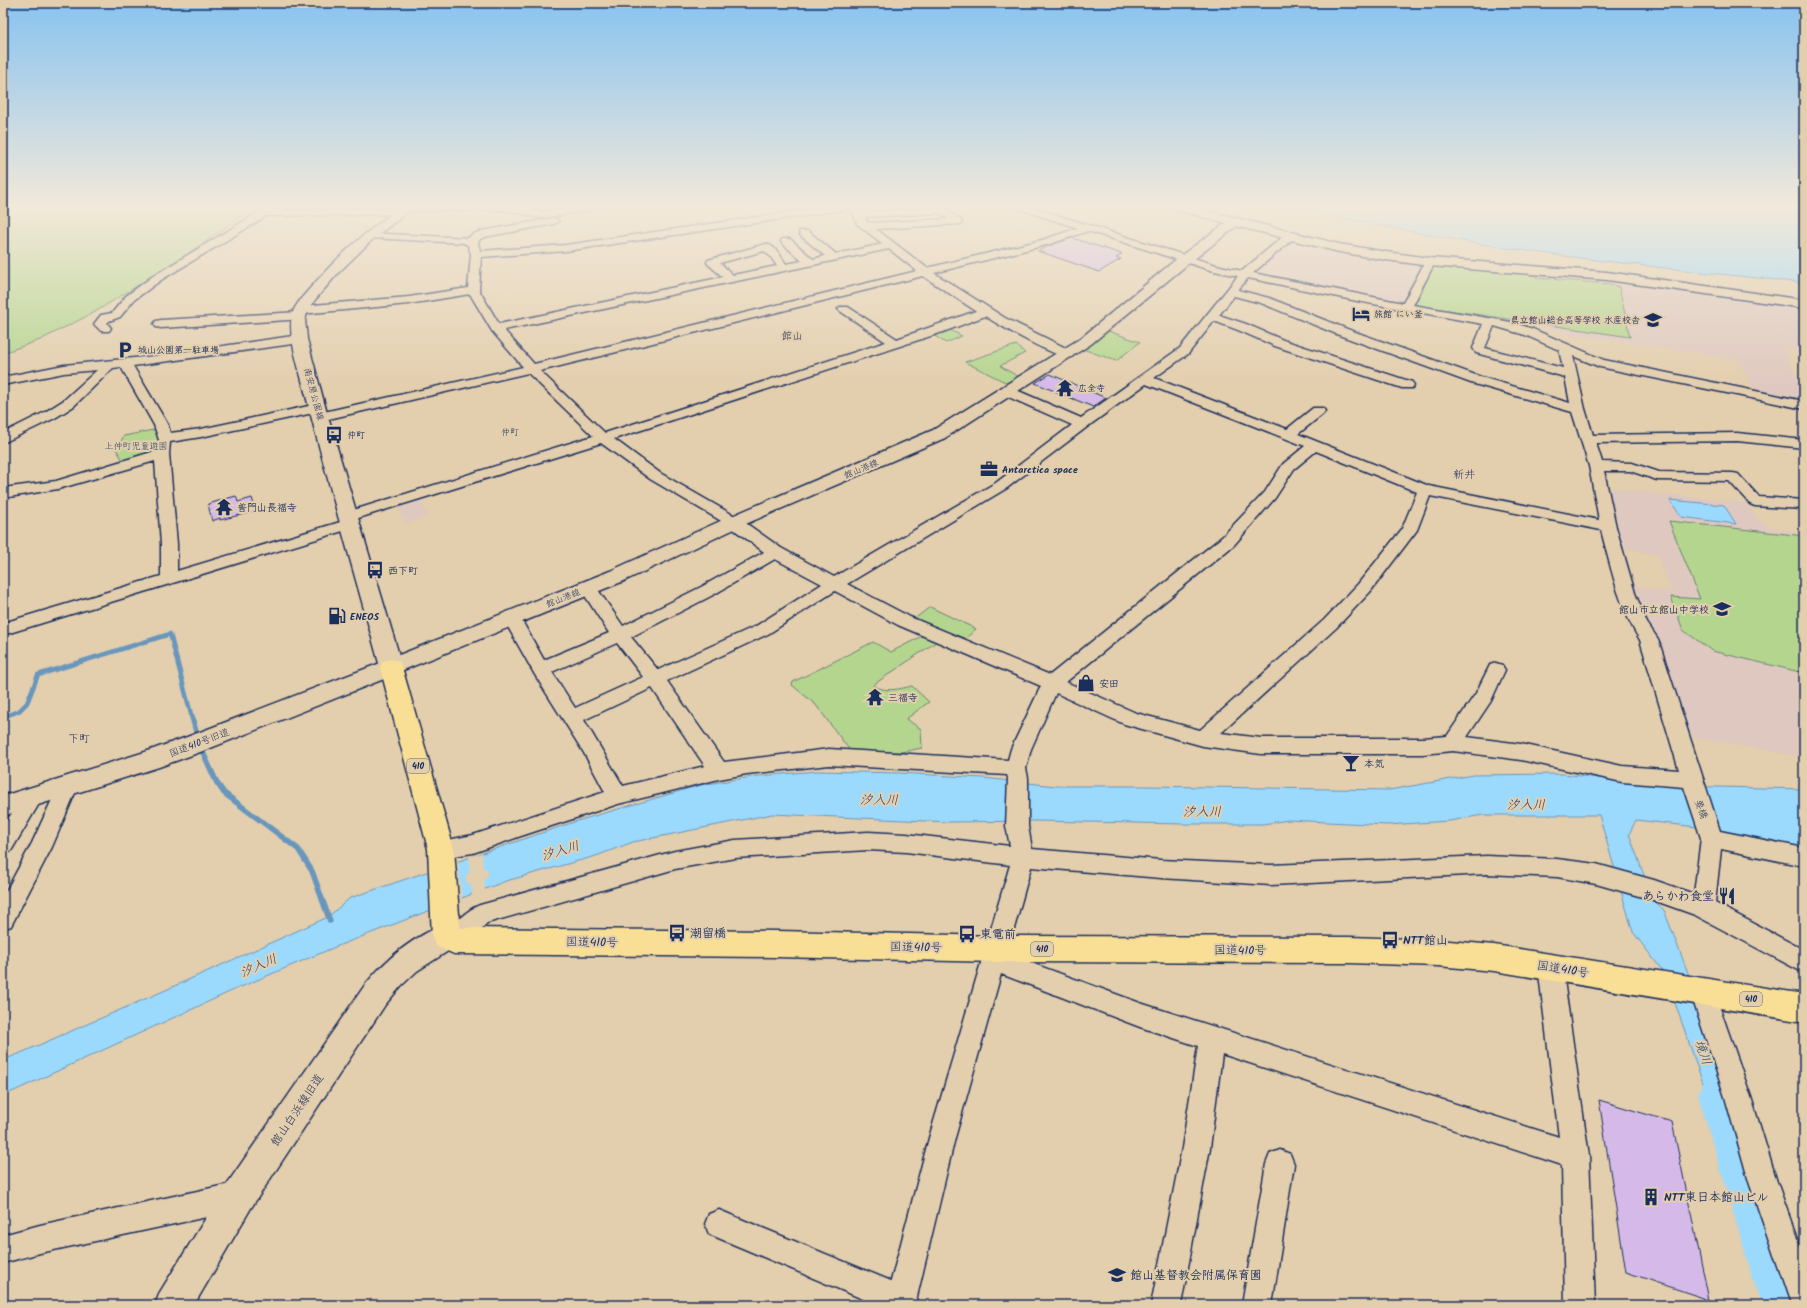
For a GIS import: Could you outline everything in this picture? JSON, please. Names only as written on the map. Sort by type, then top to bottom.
[{"type":"highway","name":"410","points":[[391,667],[441,857],[448,930]]},
{"type":"highway","name":"国道410号","points":[[448,930],[994,955],[1356,950],[1470,956],[1550,966],[1804,1008]]},
{"type":"main road","points":[[161,324],[300,313],[311,295],[335,268]]},
{"type":"main road","name":"館山港線","points":[[391,667],[588,588],[734,522],[922,442],[950,428],[1068,354],[1086,341],[1174,268]]},
{"type":"main road","points":[[1506,268],[1607,276],[1804,304]]},
{"type":"main road","name":"南安房公園線","points":[[300,313],[298,320],[300,339],[319,412],[391,667]]},
{"type":"main road","name":"国道410号旧道","points":[[3,806],[32,798],[199,743],[391,667]]},
{"type":"main road","name":"館山白浜線旧道","points":[[173,1305],[239,1196],[375,995],[388,978],[412,957],[448,930]]},
{"type":"street","points":[[105,328],[100,324],[105,318],[116,315],[130,298],[173,268]]},
{"type":"street","points":[[475,268],[473,290],[496,328],[531,369],[603,438],[655,476],[734,522],[775,552],[904,621],[1131,719],[1203,738],[1261,746],[1423,746],[1453,743],[1521,752],[1622,774],[1693,782]]},
{"type":"street","points":[[719,268],[731,279]]},
{"type":"street","points":[[496,328],[784,268]]},
{"type":"street","points":[[920,268],[985,312],[1028,336],[1068,354]]},
{"type":"street","points":[[165,438],[319,412],[531,369],[941,268]]},
{"type":"street","points":[[1217,268],[1406,307],[1490,321],[1515,327],[1600,363],[1804,404]]},
{"type":"street","points":[[573,717],[762,630],[834,584],[1002,485],[1082,424],[1184,350],[1212,317],[1230,292],[1252,268]]},
{"type":"street","points":[[1406,307],[1427,268]]},
{"type":"street","points":[[300,313],[429,300],[473,290]]},
{"type":"street","points":[[1230,292],[1265,300],[1343,332],[1476,380],[1578,409]]},
{"type":"street","points":[[844,309],[895,343]]},
{"type":"street","points":[[4,630],[169,580],[895,343],[985,312]]},
{"type":"street","points":[[1212,317],[1242,327],[1279,343],[1407,385]]},
{"type":"street","points":[[1490,321],[1479,348],[1480,350],[1570,374]]},
{"type":"street","points":[[3,381],[64,369],[241,349],[300,339]]},
{"type":"street","name":"要橋","points":[[1565,348],[1578,409],[1596,466],[1608,527],[1627,593],[1639,624],[1648,639],[1693,782],[1712,836]]},
{"type":"street","points":[[125,363],[161,426],[165,438],[162,454],[169,544],[169,580]]},
{"type":"street","points":[[3,439],[50,415],[69,403],[110,364]]},
{"type":"street","points":[[1145,379],[1425,490],[1608,527]]},
{"type":"street","points":[[1008,392],[1082,424]]},
{"type":"street","points":[[1288,435],[1318,411]]},
{"type":"street","points":[[1587,438],[1737,437],[1804,444]]},
{"type":"street","points":[[719,1224],[900,1303],[942,1138],[1023,857],[1017,826],[1017,773],[1020,749],[1051,684],[1228,540],[1280,483],[1288,467],[1314,446]]},
{"type":"street","points":[[3,493],[58,485],[162,454]]},
{"type":"street","points":[[1596,466],[1632,467],[1657,476],[1733,478],[1755,501],[1803,504]]},
{"type":"street","points":[[1203,738],[1330,624],[1364,588],[1409,530],[1425,490]]},
{"type":"street","points":[[541,669],[620,635],[707,591],[775,552]]},
{"type":"street","points":[[588,588],[620,635],[656,680],[719,770]]},
{"type":"street","points":[[512,618],[541,669],[605,768],[618,796]]},
{"type":"street","points":[[1453,743],[1484,696],[1496,670]]},
{"type":"street","points":[[441,857],[517,828],[618,796],[719,770],[829,756],[1017,773]]},
{"type":"street","points":[[3,919],[41,847],[68,786]]},
{"type":"street","points":[[3,845],[32,798]]},
{"type":"street","points":[[1703,908],[1712,836],[1804,857]]},
{"type":"street","points":[[448,930],[480,915],[674,860],[736,849],[868,841],[906,843],[1023,857],[1161,870],[1271,874],[1487,865],[1557,868],[1596,874],[1618,880],[1654,890],[1703,908],[1804,962]]},
{"type":"street","points":[[994,955],[1140,1015],[1575,1156]]},
{"type":"street","points":[[1550,966],[1575,1156],[1580,1305]]},
{"type":"street","points":[[1699,990],[1738,1097],[1763,1182],[1804,1300]]},
{"type":"street","points":[[1166,1305],[1196,1148],[1212,1039]]},
{"type":"street","points":[[1257,1305],[1280,1164]]},
{"type":"street","points":[[3,1249],[239,1196]]},
{"type":"shaded area","name":"県立館山総合高等学校 水産校舎","points":[[1255,268],[1492,268],[1625,281],[1804,308],[1804,353],[1783,348],[1804,394],[1804,401],[1755,392],[1738,360],[1634,343],[1570,335],[1560,331],[1412,306],[1253,274],[1251,271]]},
{"type":"shaded area","name":"館山市立館山中学校","points":[[1606,488],[1747,503],[1757,520],[1770,527],[1804,533],[1804,757],[1688,736],[1668,668],[1645,625],[1633,586],[1672,592],[1658,555],[1617,546]]},
{"type":"shaded area","points":[[418,497],[428,517],[406,524],[396,504]]},
{"type":"green space","points":[[3,268],[165,268],[95,312],[40,340],[3,353]]},
{"type":"green space","points":[[1433,268],[1459,268],[1533,274],[1537,278],[1610,284],[1619,287],[1630,337],[1415,305]]},
{"type":"green space","points":[[948,329],[962,336],[946,343],[933,335]]},
{"type":"green space","points":[[1108,331],[1140,342],[1116,361],[1083,349]]},
{"type":"green space","points":[[1016,345],[1025,353],[1000,366],[1019,377],[1009,384],[965,362]]},
{"type":"green space","name":"上仲町児童遊園","points":[[158,429],[160,439],[158,453],[124,462],[116,449],[124,436]]},
{"type":"green space","points":[[1669,521],[1804,536],[1804,673],[1712,651],[1683,630],[1671,597],[1700,599]]},
{"type":"green space","points":[[930,607],[976,629],[965,639],[957,640],[913,620]]},
{"type":"green space","points":[[924,635],[936,642],[873,685],[887,690],[912,686],[929,702],[906,719],[921,729],[922,748],[901,752],[851,752],[816,705],[792,685],[793,682],[873,642],[891,652]]},
{"type":"water","points":[[1665,268],[1804,268],[1804,283]]},
{"type":"water","points":[[1670,500],[1724,505],[1736,524],[1681,517]]},
{"type":"water","name":"汐入川","points":[[818,771],[899,773],[983,778],[1055,786],[1389,790],[1474,775],[1562,774],[1674,786],[1804,789],[1804,847],[1697,827],[1636,820],[1629,834],[1653,900],[1664,910],[1688,973],[1740,1133],[1717,1127],[1708,1117],[1705,1089],[1665,974],[1633,932],[1599,815],[1483,815],[1449,821],[1387,825],[1288,820],[1263,824],[1036,821],[949,822],[772,814],[633,842],[596,856],[506,881],[335,947],[236,989],[3,1096],[3,1060],[159,993],[328,917],[350,898],[577,821],[701,785],[758,776]]},
{"type":"pier","points":[[482,853],[483,868],[488,869],[488,876],[484,880],[485,891],[472,896],[471,884],[466,882],[466,875],[470,872],[469,857]]},
{"type":"pier","points":[[458,861],[462,900],[429,913],[427,871]]},
{"type":"building","points":[[1087,268],[1106,268],[1099,272]]},
{"type":"building","name":"広全寺","points":[[1050,374],[1106,398],[1093,407],[1035,383]]},
{"type":"building","name":"普門山長福寺","points":[[236,496],[238,502],[252,498],[256,511],[212,521],[208,504]]},
{"type":"building","name":"NTT東日本館山ビル","points":[[1599,1100],[1672,1122],[1709,1300],[1626,1272]]},
{"type":"waterway","points":[[3,717],[19,711],[27,703],[38,675],[170,634],[192,718]]},
{"type":"waterway","points":[[192,717],[198,739]]},
{"type":"waterway","points":[[200,746],[217,783],[224,793],[298,849],[312,871],[330,921]]},
{"type":"waterway","name":"境川","points":[[1718,1095],[1783,1305]]},
{"type":"place","name":"旅館 にい釜","points":[[1361,314]]},
{"type":"place","name":"県立館山総合高等学校 水産校舎","points":[[1653,320]]},
{"type":"place","name":"城山公園第一駐車場","points":[[125,350]]},
{"type":"place","name":"広全寺","points":[[1065,388]]},
{"type":"place","name":"仲町","points":[[334,435]]},
{"type":"place","name":"Antarctica space","points":[[989,469]]},
{"type":"place","name":"普門山長福寺","points":[[224,507]]},
{"type":"place","name":"西下町","points":[[375,570]]},
{"type":"place","name":"館山市立館山中学校","points":[[1722,609]]},
{"type":"place","name":"ENEOS","points":[[337,616]]},
{"type":"place","name":"安田","points":[[1086,683]]},
{"type":"place","name":"三福寺","points":[[875,697]]},
{"type":"place","name":"本気","points":[[1351,763]]},
{"type":"place","name":"あらかわ食堂","points":[[1727,896]]},
{"type":"place","name":"潮留橋","points":[[677,933]]},
{"type":"place","name":"東電前","points":[[967,934]]},
{"type":"place","name":"NTT館山","points":[[1390,940]]},
{"type":"place","name":"NTT東日本館山ビル","points":[[1651,1197]]},
{"type":"place","name":"館山基督教会附属保育園","points":[[1117,1275]]},
{"type":"district","name":"館山","points":[[792,335]]},
{"type":"district","name":"仲町","points":[[510,432]]},
{"type":"district","name":"新井","points":[[1464,474]]},
{"type":"district","name":"下町","points":[[79,738]]}]
